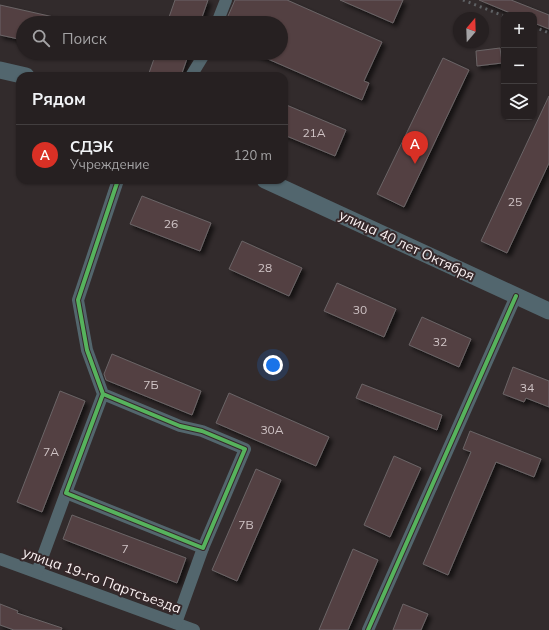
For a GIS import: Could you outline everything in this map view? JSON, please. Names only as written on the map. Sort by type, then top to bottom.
[{"type":"main road","points":[[0,70],[16,74]]},
{"type":"main road","name":"улица 40 лет Октября","points":[[275,184],[549,311]]},
{"type":"street","points":[[220,16],[226,0]]},
{"type":"street","points":[[193,72],[201,60]]},
{"type":"street","points":[[37,572],[103,394],[87,350],[78,300],[117,184]]},
{"type":"street","points":[[368,630],[516,296]]},
{"type":"street","points":[[103,394],[180,426],[202,431],[245,449],[203,548],[176,623]]},
{"type":"street","points":[[66,493],[203,548]]},
{"type":"street","name":"улица 19-го Партсъезда","points":[[0,559],[194,630]]},
{"type":"building","points":[[175,0],[208,0],[202,16],[169,16]]},
{"type":"building","points":[[235,0],[287,0],[382,42],[364,81],[369,83],[362,100],[270,60],[288,60],[288,16],[228,16]]},
{"type":"building","points":[[340,0],[403,0],[393,23]]},
{"type":"building","points":[[479,0],[511,0],[549,15],[549,29],[537,24],[537,12],[508,12]]},
{"type":"building","points":[[0,5],[49,16],[16,16],[16,38],[0,35]]},
{"type":"building","points":[[500,48],[501,63],[477,66],[476,51]]},
{"type":"building","points":[[443,58],[469,70],[404,207],[377,194]]},
{"type":"building","points":[[154,60],[187,60],[182,72],[149,72]]},
{"type":"building","points":[[549,96],[549,163],[507,253],[481,241]]},
{"type":"building","points":[[288,106],[346,130],[335,156],[288,137]]},
{"type":"building","points":[[142,196],[211,223],[200,251],[130,224]]},
{"type":"building","points":[[242,241],[302,268],[289,296],[229,269]]},
{"type":"building","points":[[337,283],[396,309],[384,337],[324,311]]},
{"type":"building","points":[[422,317],[471,339],[459,367],[409,345]]},
{"type":"building","points":[[112,354],[201,391],[192,415],[106,380],[104,374]]},
{"type":"building","points":[[513,367],[549,381],[549,407],[526,398],[524,402],[503,394]]},
{"type":"building","points":[[362,384],[442,415],[437,430],[356,398]]},
{"type":"building","points":[[60,391],[85,401],[42,512],[17,502]]},
{"type":"building","points":[[229,393],[329,437],[316,466],[216,423]]},
{"type":"building","points":[[470,431],[541,459],[534,477],[496,462],[448,575],[423,564],[471,452],[463,449]]},
{"type":"building","points":[[394,456],[421,468],[390,537],[364,525]]},
{"type":"building","points":[[256,469],[281,480],[237,581],[212,570]]},
{"type":"building","points":[[72,515],[186,558],[177,583],[63,539]]},
{"type":"building","points":[[353,549],[378,560],[348,630],[319,630]]},
{"type":"building","points":[[0,604],[18,611],[17,613],[62,628],[61,630],[14,630],[0,625]]},
{"type":"building","points":[[403,604],[428,614],[421,630],[393,630]]},
{"type":"railway","points":[[463,0],[501,15]]},
{"type":"railway","points":[[537,28],[549,33]]},
{"type":"cycle path","points":[[103,394],[87,350],[78,300],[117,184]]},
{"type":"cycle path","points":[[368,630],[516,296]]},
{"type":"cycle path","points":[[103,394],[180,426],[202,431],[245,449],[203,548],[66,493],[103,394]]},
{"type":"place","name":"СДЭК","points":[[415,164]]}]
